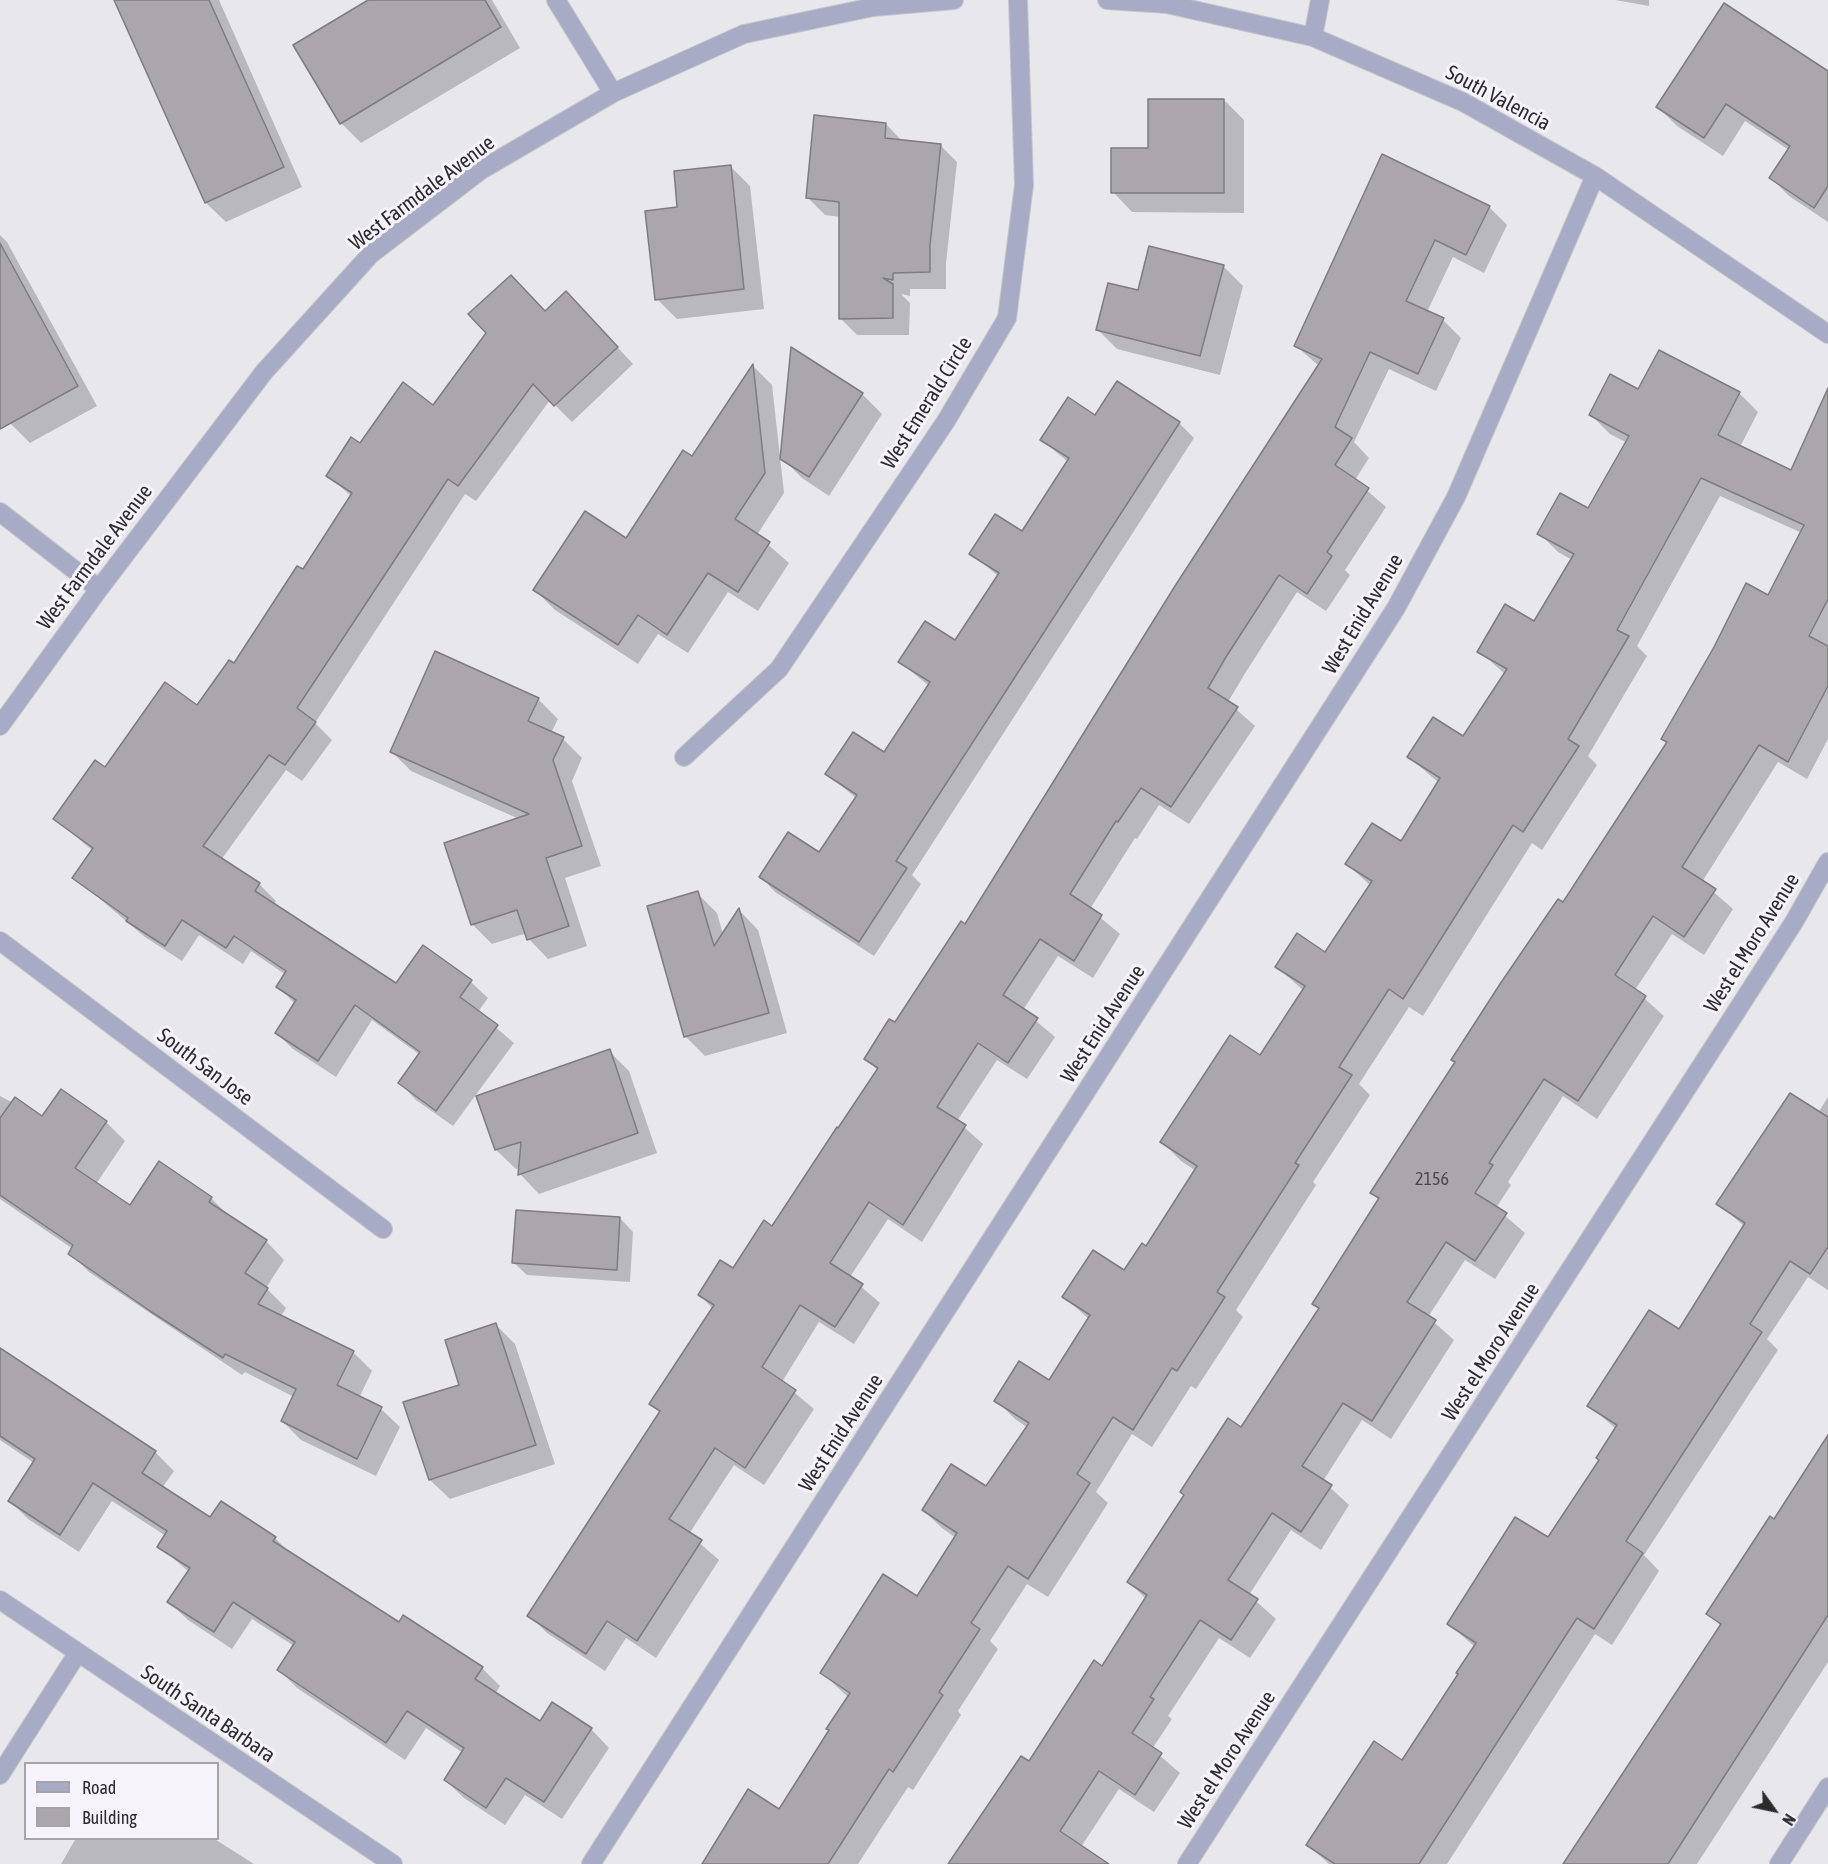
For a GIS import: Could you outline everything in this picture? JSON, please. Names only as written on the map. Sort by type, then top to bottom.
[{"type":"street","points":[[556,0],[613,93]]},
{"type":"street","name":"West Farmdale Avenue","points":[[0,726],[99,589],[264,372],[371,254],[481,170],[613,93],[744,34],[873,7],[954,0]]},
{"type":"street","name":"West Emerald Circle","points":[[684,757],[779,669],[946,421],[1007,318],[1024,185],[1018,0]]},
{"type":"street","name":"South Valencia","points":[[1107,0],[1167,4],[1313,37],[1463,102],[1595,176],[1828,334]]},
{"type":"street","points":[[1313,37],[1320,0]]},
{"type":"street","name":"West Enid Avenue","points":[[591,1864],[1396,608],[1455,497],[1595,176]]},
{"type":"street","points":[[0,512],[99,589]]},
{"type":"street","name":"West el Moro Avenue","points":[[1187,1864],[1794,922],[1828,862]]},
{"type":"street","name":"South San Jose","points":[[0,941],[384,1229]]},
{"type":"street","name":"South Santa Barbara","points":[[0,1600],[77,1654],[393,1864]]},
{"type":"street","points":[[0,1775],[77,1654]]},
{"type":"street","points":[[1779,1864],[1828,1787]]},
{"type":"building","points":[[114,0],[209,0],[284,167],[205,203]]},
{"type":"building","points":[[368,0],[485,0],[501,27],[340,124],[293,45]]},
{"type":"building","points":[[1724,3],[1828,71],[1828,186],[1814,208],[1769,178],[1790,146],[1726,104],[1704,138],[1656,107]]},
{"type":"building","points":[[1148,99],[1224,99],[1224,193],[1111,193],[1111,148],[1148,148]]},
{"type":"building","points":[[814,115],[886,123],[885,138],[941,144],[930,245],[930,272],[893,273],[893,280],[883,278],[893,284],[893,318],[839,319],[839,202],[806,198]]},
{"type":"building","points":[[1382,154],[1490,206],[1466,255],[1435,240],[1406,301],[1444,318],[1418,374],[1370,352],[1335,427],[1352,438],[1335,465],[1369,488],[1327,552],[1332,556],[1307,594],[1279,575],[1226,657],[1208,688],[1238,707],[1171,807],[1141,788],[1118,822],[1116,821],[1070,894],[1102,915],[1074,961],[1040,939],[1003,995],[1038,1018],[1008,1063],[978,1043],[937,1107],[966,1125],[903,1225],[869,1202],[830,1263],[863,1284],[835,1327],[800,1305],[762,1367],[796,1390],[745,1468],[715,1448],[669,1519],[702,1540],[637,1641],[607,1621],[586,1654],[527,1616],[660,1411],[649,1404],[714,1305],[698,1295],[720,1260],[733,1268],[764,1220],[772,1226],[838,1128],[878,1068],[864,1059],[889,1019],[895,1022],[961,921],[965,924],[1175,586],[1322,359],[1294,346]]},
{"type":"building","points":[[731,165],[744,289],[655,300],[645,211],[677,207],[674,171]]},
{"type":"building","points":[[0,243],[78,386],[0,429]]},
{"type":"building","points":[[1149,246],[1224,265],[1200,356],[1096,330],[1108,283],[1138,290]]},
{"type":"building","points":[[511,275],[545,311],[566,291],[618,347],[554,406],[533,384],[458,486],[448,479],[297,708],[316,722],[285,765],[269,755],[203,846],[260,883],[255,891],[396,983],[423,945],[472,980],[460,997],[498,1025],[436,1111],[398,1083],[420,1052],[355,1005],[318,1061],[275,1033],[296,1000],[276,987],[286,971],[234,936],[226,948],[182,920],[165,946],[126,921],[128,918],[72,878],[93,848],[53,819],[95,760],[105,767],[165,682],[197,705],[229,660],[234,663],[297,566],[303,569],[352,493],[326,476],[351,437],[360,443],[403,382],[433,405],[486,333],[468,314]]},
{"type":"building","points":[[791,347],[863,393],[809,477],[780,459]]},
{"type":"building","points":[[1659,350],[1740,392],[1718,435],[1791,470],[1828,388],[1828,599],[1809,636],[1828,646],[1828,686],[1788,762],[1759,745],[1682,867],[1716,889],[1684,937],[1653,916],[1615,975],[1646,996],[1578,1101],[1544,1079],[1489,1163],[1493,1165],[1475,1193],[1507,1213],[1475,1261],[1446,1242],[1407,1302],[1436,1320],[1372,1421],[1343,1403],[1302,1466],[1332,1485],[1301,1532],[1272,1513],[1228,1580],[1258,1599],[1231,1640],[1200,1620],[1150,1697],[1154,1699],[1132,1733],[1162,1753],[1135,1795],[1099,1771],[1060,1831],[1109,1864],[948,1864],[1021,1756],[1029,1761],[1094,1660],[1102,1666],[1147,1595],[1127,1582],[1184,1495],[1180,1492],[1228,1418],[1241,1427],[1319,1308],[1312,1304],[1379,1198],[1370,1193],[1455,1062],[1451,1060],[1500,984],[1558,899],[1563,902],[1667,742],[1661,739],[1714,647],[1746,583],[1768,595],[1804,525],[1701,478],[1617,630],[1629,636],[1568,739],[1579,746],[1523,832],[1513,825],[1403,999],[1389,989],[1339,1067],[1352,1075],[1295,1163],[1299,1165],[1217,1292],[1225,1297],[1177,1371],[1172,1368],[1133,1430],[1113,1417],[1077,1474],[1090,1483],[1028,1579],[1008,1566],[971,1623],[980,1629],[939,1692],[943,1695],[893,1772],[889,1769],[828,1864],[702,1864],[748,1789],[779,1809],[829,1730],[826,1729],[850,1693],[820,1673],[883,1574],[917,1596],[957,1533],[922,1510],[951,1464],[986,1486],[1029,1423],[994,1401],[1019,1361],[1049,1380],[1090,1315],[1062,1297],[1093,1250],[1124,1270],[1142,1243],[1146,1246],[1197,1166],[1160,1142],[1230,1035],[1260,1055],[1305,986],[1275,967],[1297,933],[1325,952],[1372,881],[1345,864],[1372,823],[1401,841],[1440,778],[1407,757],[1433,717],[1463,736],[1507,669],[1477,652],[1505,604],[1534,621],[1574,554],[1537,534],[1560,493],[1588,508],[1629,436],[1589,415],[1610,374],[1638,389]]},
{"type":"building","points":[[753,364],[765,473],[735,519],[770,542],[738,592],[708,573],[667,635],[638,615],[618,645],[533,590],[585,511],[626,538],[683,450],[692,456]]},
{"type":"building","points":[[1117,381],[1180,422],[896,861],[907,868],[859,942],[759,877],[788,832],[819,852],[857,795],[825,774],[853,732],[884,752],[930,682],[898,662],[925,621],[955,640],[999,573],[969,554],[995,514],[1022,531],[1069,458],[1040,440],[1068,397],[1095,415]]},
{"type":"building","points":[[435,651],[539,698],[528,721],[564,737],[553,760],[582,846],[546,858],[569,926],[527,940],[517,910],[471,925],[444,843],[529,814],[390,752]]},
{"type":"building","points":[[698,891],[714,946],[739,908],[769,1013],[684,1037],[647,906]]},
{"type":"building","points":[[610,1049],[638,1133],[518,1175],[521,1142],[495,1150],[476,1096]]},
{"type":"building","points":[[61,1089],[107,1121],[75,1168],[130,1205],[159,1161],[212,1197],[209,1202],[267,1240],[245,1273],[268,1288],[258,1304],[354,1351],[337,1385],[382,1407],[357,1459],[281,1421],[296,1389],[225,1354],[223,1358],[150,1311],[68,1254],[73,1245],[0,1195],[0,1118],[15,1097],[42,1116]]},
{"type":"building","points":[[1790,1093],[1828,1117],[1828,1247],[1810,1274],[1790,1261],[1750,1324],[1762,1332],[1626,1541],[1643,1553],[1594,1629],[1577,1618],[1419,1864],[1335,1864],[1306,1845],[1374,1741],[1402,1760],[1458,1674],[1456,1673],[1476,1643],[1447,1624],[1515,1517],[1548,1537],[1599,1460],[1596,1458],[1617,1425],[1587,1406],[1649,1310],[1679,1329],[1745,1223],[1716,1204]]},
{"type":"building","points":[[516,1210],[620,1217],[617,1270],[512,1263]]},
{"type":"building","points":[[496,1323],[536,1445],[429,1480],[403,1402],[459,1385],[445,1340]]},
{"type":"building","points":[[0,1348],[156,1451],[142,1473],[210,1517],[221,1501],[276,1537],[273,1541],[399,1622],[403,1615],[483,1667],[475,1679],[540,1721],[552,1702],[592,1728],[544,1802],[506,1778],[486,1808],[444,1780],[464,1748],[407,1711],[386,1743],[277,1670],[295,1642],[233,1602],[214,1632],[167,1602],[190,1568],[157,1547],[167,1531],[93,1483],[60,1535],[8,1501],[35,1459],[0,1436]]},
{"type":"building","points":[[1828,1435],[1828,1615],[1668,1864],[1563,1864],[1721,1624],[1706,1614],[1770,1516],[1774,1519]]}]
